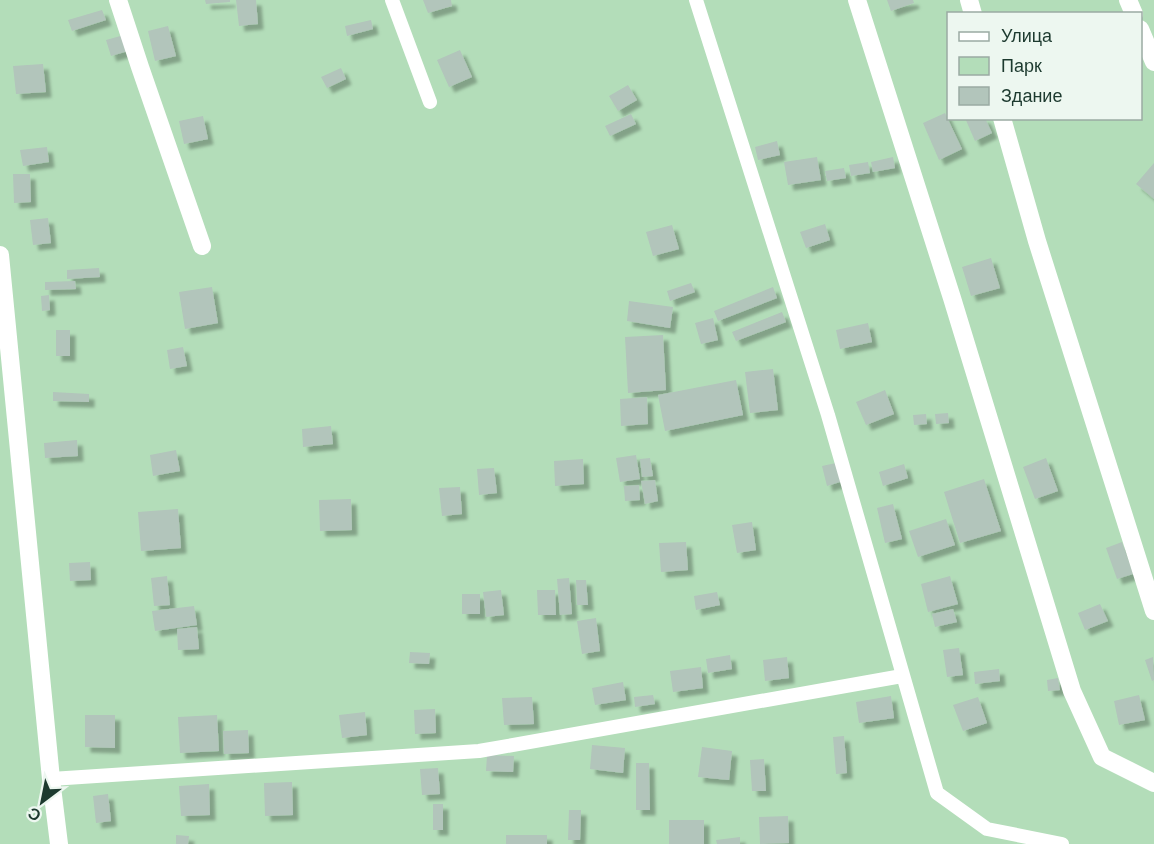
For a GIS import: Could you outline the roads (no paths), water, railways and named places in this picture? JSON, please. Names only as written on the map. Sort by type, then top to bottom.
[{"type":"street","points":[[118,0],[202,246]]},
{"type":"street","points":[[857,0],[1072,691],[1102,757],[1154,783]]},
{"type":"street","points":[[1142,34],[1154,62]]},
{"type":"street","points":[[1003,120],[1037,241],[1154,611]]},
{"type":"street","points":[[0,255],[59,844]]},
{"type":"lane","points":[[392,0],[430,102]]},
{"type":"lane","points":[[696,0],[824,403],[937,793],[987,829],[1062,844]]},
{"type":"lane","points":[[51,779],[479,750],[902,676]]}]
